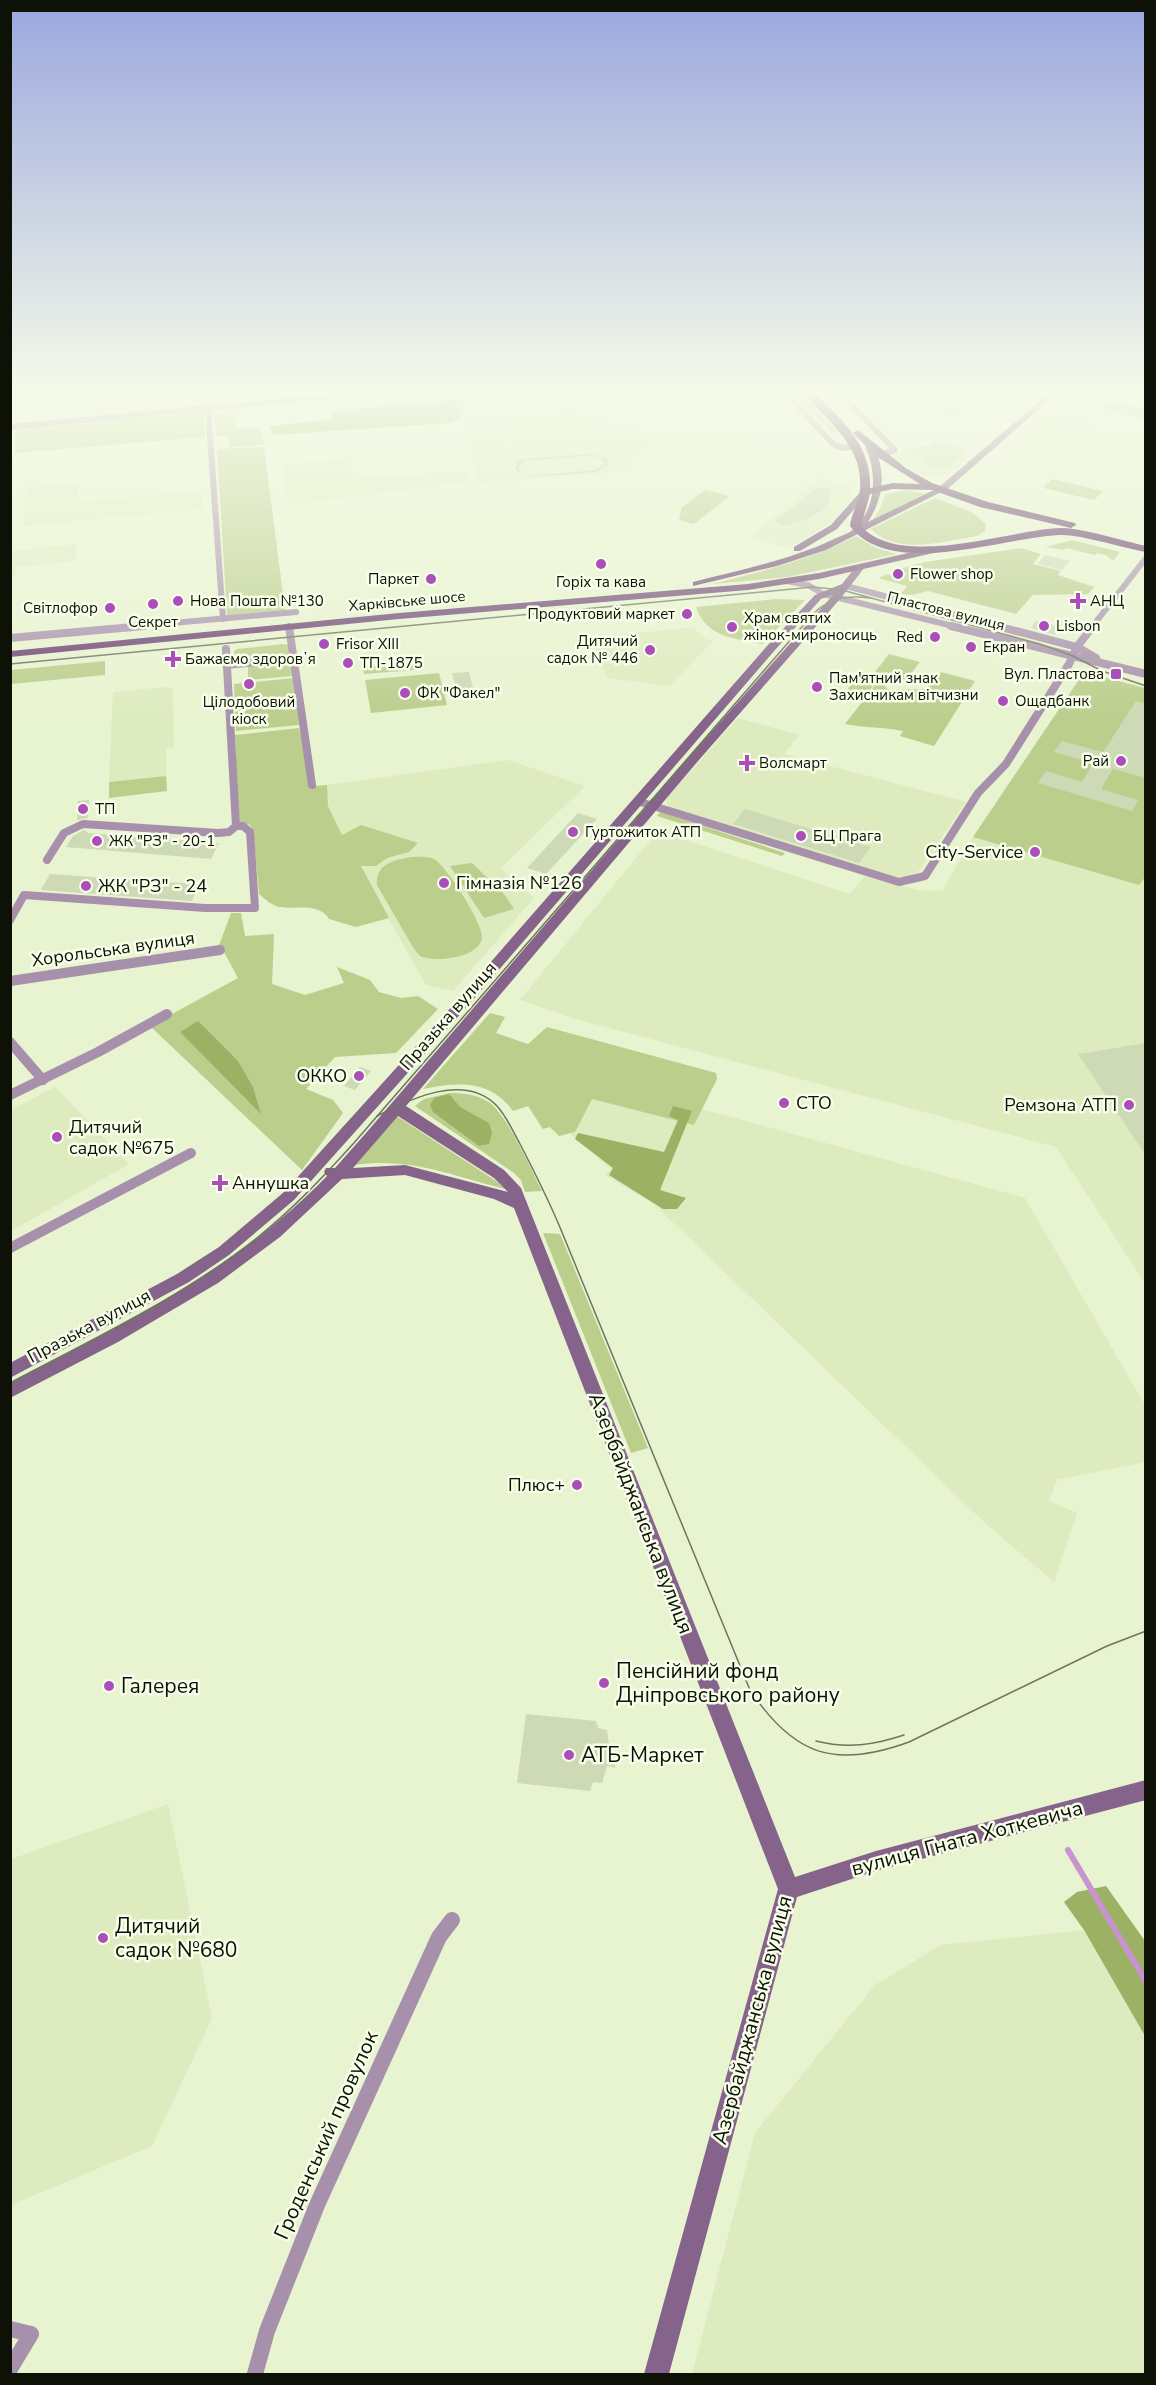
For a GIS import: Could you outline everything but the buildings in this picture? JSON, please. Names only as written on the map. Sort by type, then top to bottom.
[{"type":"highway","points":[[862,500],[855,517],[857,531],[870,539],[894,548],[935,550],[1052,531],[1068,531],[1146,549]]},
{"type":"highway","points":[[968,500],[1000,513],[1014,525],[1013,534],[1001,540]]},
{"type":"highway","points":[[980,505],[1146,542]]},
{"type":"main road","name":"Харківське шосе","points":[[793,554],[834,527],[858,500]]},
{"type":"main road","points":[[857,531],[873,508],[875,500]]},
{"type":"main road","name":"Харківське шосе","points":[[628,597],[707,582],[793,554],[823,548],[920,500]]},
{"type":"main road","name":"Харківське шосе","points":[[10,654],[748,587],[860,567],[935,550]]},
{"type":"street","points":[[216,500],[223,619]]},
{"type":"street","points":[[637,801],[884,878],[899,882],[916,880],[924,876],[978,793],[1006,764],[1077,647],[1146,558]]},
{"type":"street","name":"Празька вулиця","points":[[10,1391],[155,1313],[211,1280],[276,1232],[337,1174],[653,806],[837,597],[860,567]]},
{"type":"street","name":"Пластова вулиця","points":[[786,581],[808,585],[823,594],[1146,674]]},
{"type":"street","name":"Празька вулиця","points":[[10,1371],[142,1301],[209,1261],[265,1218],[317,1166],[462,1004],[771,648],[823,594],[846,586]]},
{"type":"street","name":"Пластова вулиця","points":[[846,586],[1077,647],[1102,662]]},
{"type":"street","points":[[10,638],[296,612]]},
{"type":"street","points":[[289,627],[312,785]]},
{"type":"street","points":[[226,649],[236,826]]},
{"type":"street","points":[[226,665],[294,659]]},
{"type":"street","points":[[10,898],[206,908],[255,908],[250,832],[243,826],[236,826],[229,832],[218,834],[93,824],[74,825],[66,829],[46,860]]},
{"type":"street","points":[[10,920],[23,897]]},
{"type":"street","name":"Хорольська вулиця","points":[[10,981],[220,950]]},
{"type":"street","points":[[462,1004],[481,1009]]},
{"type":"street","points":[[10,1095],[43,1080],[167,1014]]},
{"type":"street","points":[[10,1042],[43,1080]]},
{"type":"street","name":"Азербайджанська вулиця","points":[[397,1106],[405,1114],[499,1174],[514,1188],[789,1889],[656,2374]]},
{"type":"street","points":[[10,1248],[191,1153]]},
{"type":"street","points":[[317,1166],[337,1174],[405,1170],[498,1194],[521,1205]]},
{"type":"street","name":"вулиця Гната Хоткевича","points":[[789,1889],[876,1860],[1146,1790]]},
{"type":"street","name":"Гроденський провулок","points":[[255,2374],[267,2331],[317,2205],[439,1937],[452,1920]]},
{"type":"street","points":[[10,2329],[31,2334],[10,2369]]},
{"type":"shaded area","points":[[25,500],[202,500],[203,509],[24,526]]},
{"type":"shaded area","points":[[220,500],[271,500],[285,610],[227,615]]},
{"type":"shaded area","points":[[287,500],[325,500],[288,505]]},
{"type":"shaded area","points":[[691,500],[724,500],[694,524],[679,520],[682,507]]},
{"type":"shaded area","points":[[792,500],[849,500],[835,520],[786,548],[752,536]]},
{"type":"shaded area","points":[[883,500],[913,500],[872,521]]},
{"type":"shaded area","points":[[930,500],[941,500],[973,513],[986,524],[985,531],[977,536],[922,544],[894,542],[871,529]]},
{"type":"shaded area","points":[[856,536],[876,548],[897,554],[787,577],[713,584],[803,558]]},
{"type":"shaded area","points":[[1072,540],[1120,552],[1113,561],[1106,555],[1097,553],[1095,555],[1066,548],[1063,550],[1045,547]]},
{"type":"shaded area","points":[[76,544],[76,561],[16,567],[15,577],[11,577],[11,551]]},
{"type":"shaded area","points":[[1021,548],[1041,554],[1033,564],[1061,571],[1058,575],[1094,587],[1088,594],[1033,595],[1016,614],[928,591],[912,595],[901,594],[907,586],[878,578],[888,574],[896,578],[907,574],[900,569],[925,562]]},
{"type":"shaded area","points":[[776,599],[805,600],[762,644],[732,638],[714,631],[701,617],[696,607]]},
{"type":"shaded area","name":"Дитячий садок № 446","points":[[693,627],[704,638],[713,641],[670,686],[607,678],[591,638]]},
{"type":"shaded area","points":[[289,645],[290,655],[234,662],[234,651],[237,649]]},
{"type":"shaded area","points":[[889,654],[920,662],[906,680],[875,672]]},
{"type":"shaded area","points":[[105,661],[105,675],[11,684],[11,670]]},
{"type":"shaded area","points":[[413,662],[414,670],[364,674],[362,667]]},
{"type":"shaded area","points":[[291,663],[293,676],[248,680],[248,665]]},
{"type":"shaded area","points":[[861,672],[880,677],[866,695],[847,690]]},
{"type":"shaded area","points":[[941,672],[975,681],[934,746],[900,736],[903,731],[845,724],[880,679],[890,690],[926,689]]},
{"type":"shaded area","points":[[1084,672],[1145,688],[1146,876],[1139,885],[973,837]]},
{"type":"shaded area","name":"ФК \"Факел\"","points":[[439,673],[447,705],[371,713],[365,680]]},
{"type":"shaded area","points":[[293,678],[299,725],[236,731],[234,684]]},
{"type":"shaded area","points":[[165,687],[173,689],[174,747],[166,748],[166,776],[109,782],[113,692]]},
{"type":"shaded area","points":[[738,718],[799,735],[784,754],[966,802],[918,872],[903,877],[889,876],[669,808],[666,799]]},
{"type":"shaded area","points":[[299,728],[315,786],[327,785],[328,806],[342,835],[361,825],[418,843],[409,852],[387,858],[376,866],[361,866],[389,918],[356,927],[329,919],[319,910],[276,906],[259,894],[253,830],[250,825],[238,821],[235,735]]},
{"type":"shaded area","name":"Гімназія №126","points":[[508,760],[585,786],[501,868],[534,898],[453,991],[426,985],[333,819],[328,806],[327,785]]},
{"type":"shaded area","points":[[166,776],[167,791],[109,798],[109,782]]},
{"type":"shaded area","points":[[660,812],[785,853],[782,856],[657,816]]},
{"type":"shaded area","points":[[658,831],[850,894],[865,876],[918,890],[942,891],[973,837],[1139,885],[1145,876],[1145,1283],[1056,1147],[572,1018],[520,1000]]},
{"type":"shaded area","points":[[411,857],[434,859],[455,883],[481,931],[482,938],[473,950],[455,957],[436,959],[420,956],[414,949],[377,885],[377,878],[382,868],[392,862]]},
{"type":"shaded area","points":[[472,863],[504,894],[514,909],[484,918],[450,866]]},
{"type":"shaded area","points":[[231,913],[241,913],[245,936],[274,934],[272,984],[305,995],[344,983],[337,967],[370,980],[379,992],[401,998],[418,996],[438,1009],[396,1053],[335,1057],[306,1089],[333,1100],[343,1113],[302,1170],[150,1026],[238,978],[223,950],[218,948]]},
{"type":"shaded area","points":[[490,1013],[505,1017],[496,1033],[528,1044],[547,1027],[716,1073],[717,1079],[694,1125],[592,1099],[575,1132],[559,1136],[550,1127],[543,1129],[528,1106],[513,1111],[494,1093],[483,1088],[460,1084],[423,1089]]},
{"type":"shaded area","points":[[579,1081],[702,1109],[1025,1198],[1145,1405],[1145,1462],[1057,1480],[1049,1501],[1077,1513],[1054,1582],[985,1523],[654,1204],[605,1175],[611,1169],[571,1135]]},
{"type":"shaded area","name":"Дитячий садок №675","points":[[55,1087],[129,1164],[11,1231],[11,1110]]},
{"type":"shaded area","points":[[450,1093],[481,1098],[497,1110],[519,1144],[542,1191],[525,1192],[521,1180],[514,1173],[415,1106],[424,1099]]},
{"type":"shaded area","points":[[396,1117],[505,1189],[413,1166],[375,1163],[355,1165]]},
{"type":"shaded area","points":[[543,1233],[560,1234],[648,1448],[631,1453]]},
{"type":"shaded area","name":"Дитячий садок №680","points":[[168,1804],[212,2018],[152,2146],[11,2205],[11,1859]]},
{"type":"shaded area","points":[[1084,1930],[1145,2036],[1145,2374],[692,2374],[755,2133],[875,1985],[941,1945]]},
{"type":"green space","points":[[198,1021],[238,1061],[253,1087],[261,1114],[180,1032]]},
{"type":"green space","points":[[449,1094],[460,1107],[489,1123],[492,1133],[489,1144],[479,1146],[433,1112],[430,1105],[434,1098]]},
{"type":"green space","points":[[673,1106],[692,1111],[660,1190],[686,1198],[677,1209],[663,1209],[609,1175],[613,1168],[575,1139],[578,1133],[664,1152],[678,1120],[669,1116]]},
{"type":"green space","points":[[1106,1886],[1145,1941],[1145,2036],[1084,1930],[1064,1902],[1077,1892]]},
{"type":"waterway","points":[[1068,1850],[1146,1982]]},
{"type":"tram line","points":[[10,664],[813,587],[842,590],[1040,644],[1073,656],[1102,671],[1146,686]]},
{"type":"tram line","points":[[378,1116],[813,614],[819,608],[840,598],[871,598]]},
{"type":"tram line","points":[[378,1116],[421,1096],[454,1090],[469,1091],[484,1096],[504,1115],[559,1225],[750,1690],[766,1712],[783,1730],[800,1743],[818,1751],[838,1755],[859,1755],[909,1742],[1107,1646],[1146,1631]]},
{"type":"tram line","points":[[10,1383],[169,1298],[229,1259],[258,1237],[319,1181],[378,1116]]},
{"type":"tram line","points":[[816,1741],[839,1745],[860,1745],[904,1735]]},
{"type":"place","name":"Горіх та кава","points":[[601,564]]},
{"type":"place","name":"Flower shop","points":[[898,574]]},
{"type":"place","name":"Паркет","points":[[431,579]]},
{"type":"place","name":"Нова Пошта №130","points":[[178,601]]},
{"type":"place","name":"АНЦ","points":[[1078,601]]},
{"type":"place","name":"Секрет","points":[[153,604]]},
{"type":"place","name":"Світлофор","points":[[110,608]]},
{"type":"place","name":"Продуктовий маркет","points":[[687,614]]},
{"type":"place","name":"Lisbon","points":[[1044,626]]},
{"type":"place","name":"Храм святих жінок-мироносиць","points":[[732,627]]},
{"type":"place","name":"Red","points":[[935,637]]},
{"type":"place","name":"Frisor XIII","points":[[324,644]]},
{"type":"place","name":"Екран","points":[[971,647]]},
{"type":"place","name":"Дитячий садок № 446","points":[[650,650]]},
{"type":"place","name":"Бажаємо здоровʼя","points":[[173,659]]},
{"type":"place","name":"ТП-1875","points":[[348,663]]},
{"type":"place","name":"Вул. Пластова","points":[[1116,674]]},
{"type":"place","name":"Цілодобовий кіоск","points":[[249,684]]},
{"type":"place","name":"Пам'ятний знак Захисникам вітчизни","points":[[817,687]]},
{"type":"place","name":"ФК \"Факел\"","points":[[405,693]]},
{"type":"place","name":"Ощадбанк","points":[[1003,701]]},
{"type":"place","name":"Рай","points":[[1121,761]]},
{"type":"place","name":"Волсмарт","points":[[747,763]]},
{"type":"place","name":"ТП","points":[[83,809]]},
{"type":"place","name":"Гуртожиток АТП","points":[[573,832]]},
{"type":"place","name":"БЦ Прага","points":[[801,836]]},
{"type":"place","name":"ЖК \"РЗ\" - 20-1","points":[[97,841]]},
{"type":"place","name":"City-Service","points":[[1035,852]]},
{"type":"place","name":"Гімназія №126","points":[[444,883]]},
{"type":"place","name":"ЖК \"РЗ\" - 24","points":[[86,886]]},
{"type":"place","name":"ОККО","points":[[359,1076]]},
{"type":"place","name":"СТО","points":[[784,1103]]},
{"type":"place","name":"Ремзона АТП","points":[[1129,1105]]},
{"type":"place","name":"Дитячий садок №675","points":[[57,1137]]},
{"type":"place","name":"Аннушка","points":[[220,1183]]},
{"type":"place","name":"Плюс+","points":[[577,1485]]},
{"type":"place","name":"Пенсійний фонд Дніпровського району","points":[[604,1683]]},
{"type":"place","name":"Галерея","points":[[109,1686]]},
{"type":"place","name":"АТБ-Маркет","points":[[569,1755]]},
{"type":"place","name":"Дитячий садок №680","points":[[103,1938]]}]
